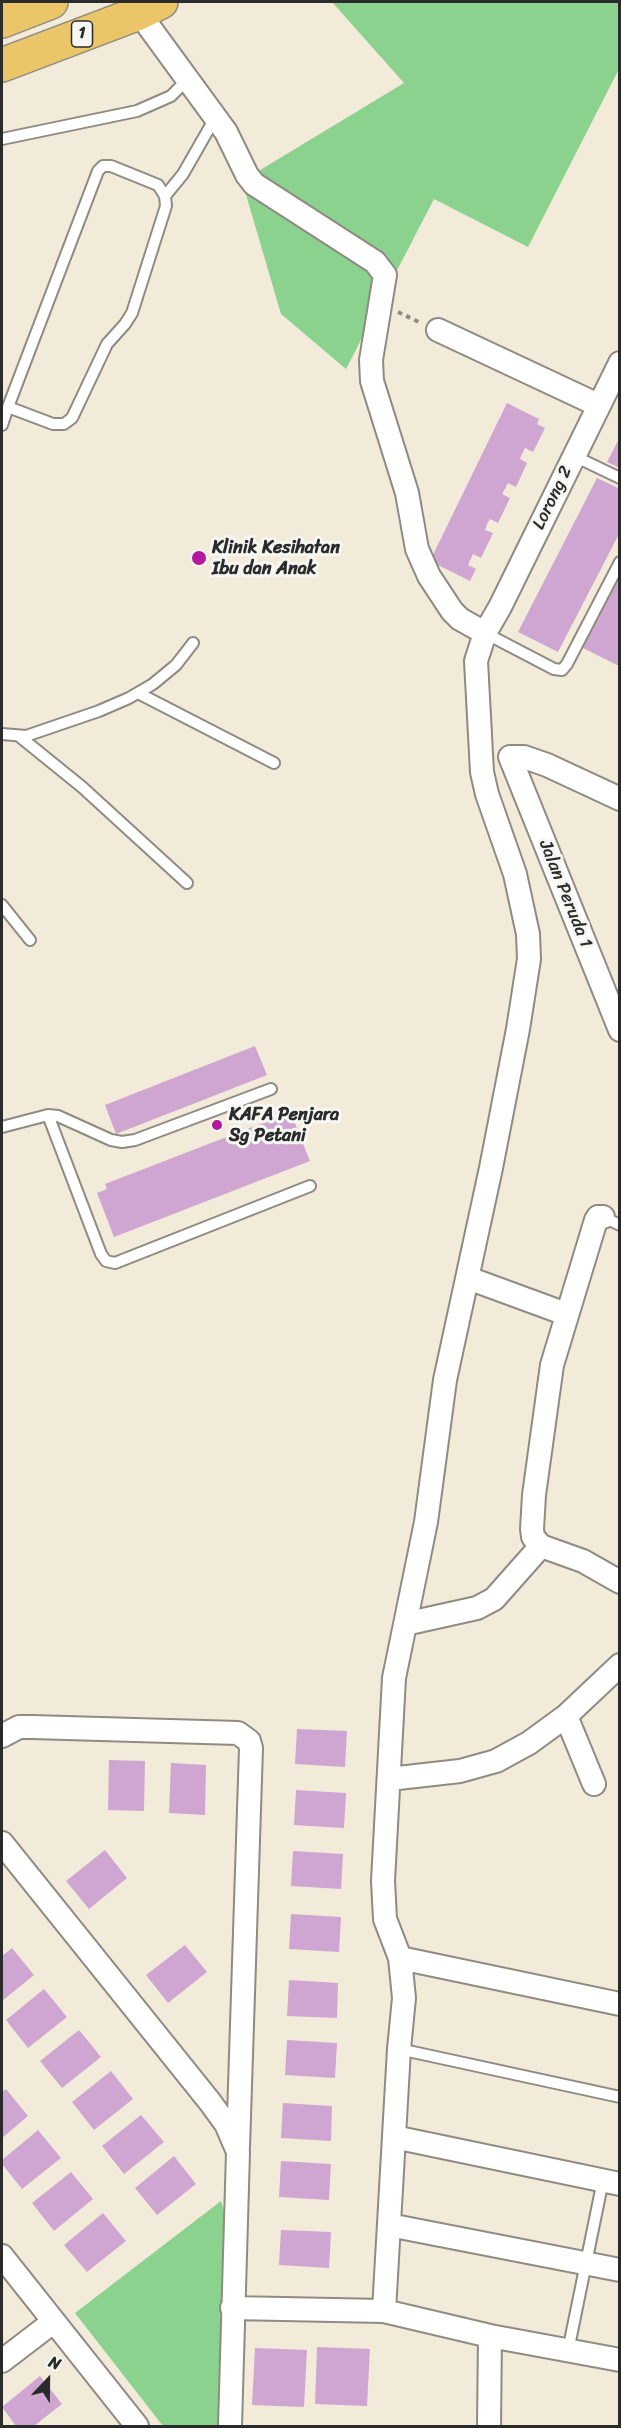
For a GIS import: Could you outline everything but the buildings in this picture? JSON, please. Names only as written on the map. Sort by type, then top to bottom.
[{"type":"main road","points":[[2,21],[51,2]]},
{"type":"main road","name":"1","points":[[2,65],[150,7]]},
{"type":"street","points":[[150,7],[188,79],[230,138],[247,175],[254,184],[375,262],[385,275],[371,360],[372,381],[405,482],[417,549],[429,576],[452,611],[460,619],[485,633],[476,661],[484,784],[515,874],[528,933],[527,976],[518,1029],[445,1380],[426,1522],[394,1678],[383,1881],[385,1919],[400,1958],[404,1998],[384,2312]]},
{"type":"street","points":[[438,330],[598,405]]},
{"type":"street","name":"Lorong 2","points":[[485,633],[620,363]]},
{"type":"street","name":"Jalan Peruda 1","points":[[620,799],[547,765],[524,757],[510,758],[620,1030]]},
{"type":"street","points":[[611,1221],[598,1217],[596,1220],[552,1365],[531,1518],[533,1537],[541,1545],[583,1561],[620,1582]]},
{"type":"street","points":[[468,1278],[566,1314]]},
{"type":"street","points":[[405,1624],[477,1608],[494,1599],[541,1545]]},
{"type":"street","points":[[389,1779],[481,1767],[496,1761],[529,1743],[566,1716],[620,1665]]},
{"type":"street","points":[[566,1716],[594,1784]]},
{"type":"street","points":[[2,1736],[19,1728],[32,1727],[238,1733],[249,1742],[251,1748],[230,2427]]},
{"type":"street","points":[[2,1843],[210,2102],[226,2124],[238,2152]]},
{"type":"street","points":[[400,1958],[620,2004]]},
{"type":"street","points":[[394,2137],[611,2182]]},
{"type":"street","points":[[389,2225],[620,2270]]},
{"type":"street","points":[[2,2256],[136,2427]]},
{"type":"street","points":[[232,2308],[384,2312],[490,2336],[620,2360]]},
{"type":"street","points":[[2,2361],[53,2322]]},
{"type":"street","points":[[489,2427],[490,2336]]},
{"type":"lane","points":[[2,139],[137,111],[171,96],[188,79]]},
{"type":"lane","points":[[165,196],[183,174],[215,118]]},
{"type":"lane","points":[[2,424],[8,407],[98,171],[103,166],[111,166],[148,179],[158,185],[165,196],[166,207],[132,314],[104,350],[72,418],[64,424],[53,424],[8,407]]},
{"type":"lane","points":[[574,456],[620,478]]},
{"type":"lane","points":[[485,633],[554,669],[562,670],[620,562]]},
{"type":"lane","points":[[2,734],[26,736],[99,711],[138,693],[176,665],[193,643]]},
{"type":"lane","points":[[138,693],[274,763]]},
{"type":"lane","points":[[19,736],[82,787],[187,883]]},
{"type":"lane","points":[[2,905],[30,940]]},
{"type":"lane","points":[[2,1127],[48,1116],[58,1116],[111,1140],[122,1142],[135,1140],[271,1089]]},
{"type":"lane","points":[[48,1116],[101,1254],[106,1260],[115,1263],[310,1185]]},
{"type":"lane","points":[[399,2049],[620,2097]]},
{"type":"lane","points":[[568,2351],[586,2263],[611,2182]]},
{"type":"path","points":[[381,304],[438,330]]},
{"type":"green space","points":[[332,2],[619,2],[619,69],[528,247],[434,199],[346,369],[281,314],[242,181],[404,83]]},
{"type":"green space","points":[[221,2201],[229,2228],[220,2424],[219,2426],[163,2426],[75,2313]]},
{"type":"place","name":"Klinik Kesihatan Ibu dan Anak","points":[[199,558]]},
{"type":"place","name":"KAFA Penjara Sg Petani","points":[[217,1125]]}]
